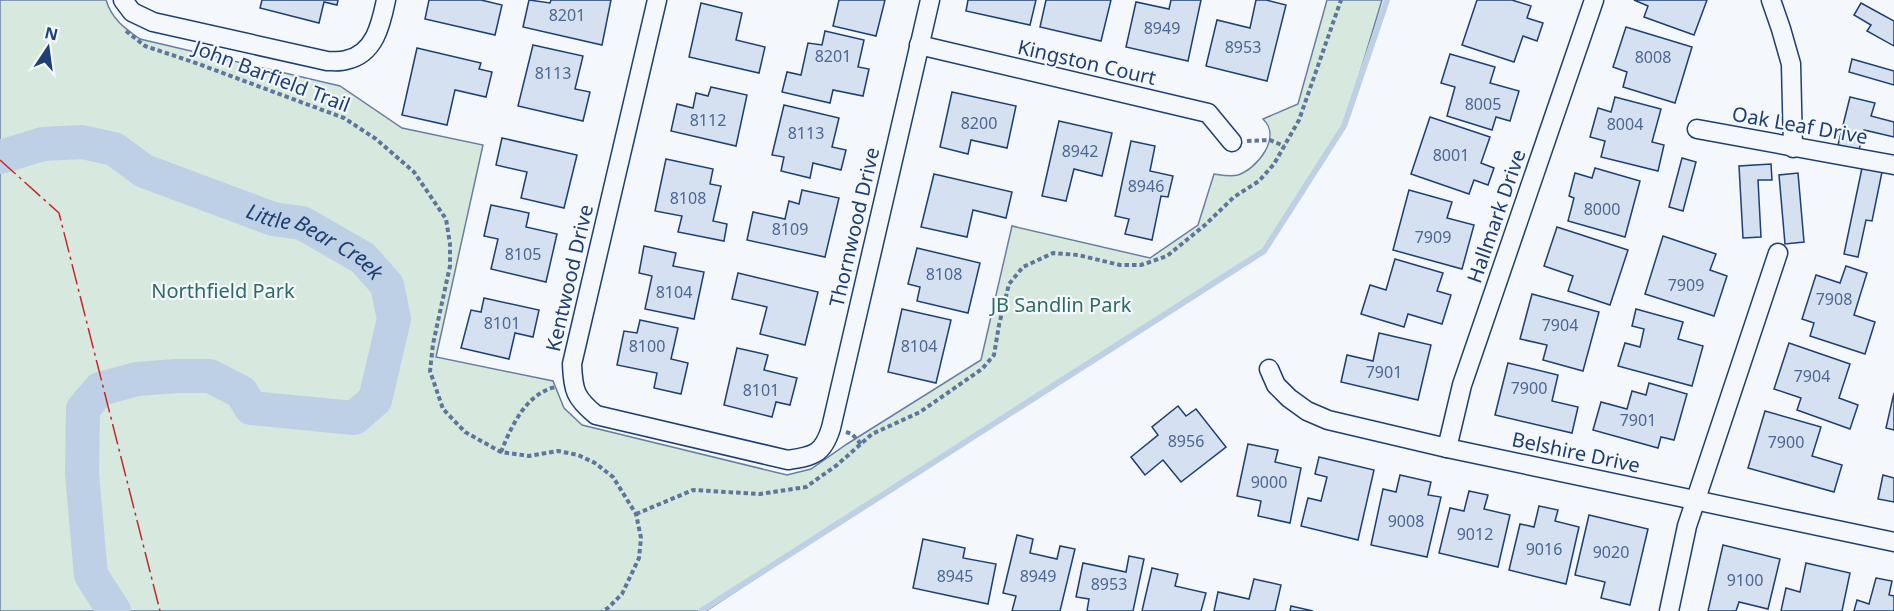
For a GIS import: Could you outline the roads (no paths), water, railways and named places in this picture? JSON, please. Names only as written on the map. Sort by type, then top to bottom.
[{"type":"street","points":[[123,0],[132,12],[153,22],[327,61],[347,60],[366,49],[378,33],[386,0]]},
{"type":"street","name":"Kentwood Drive","points":[[657,0],[572,364],[573,385],[583,404],[596,415],[788,460],[810,456]]},
{"type":"street","name":"Thornwood Drive","points":[[810,456],[826,445],[831,428],[930,0]]},
{"type":"street","name":"Hallmark Drive","points":[[1448,448],[1462,385],[1594,0]]},
{"type":"street","points":[[1771,0],[1782,29],[1791,64],[1793,148]]},
{"type":"street","name":"Kingston Court","points":[[919,45],[1208,113],[1232,142]]},
{"type":"street","name":"Oak Leaf Drive","points":[[1697,129],[1894,165]]},
{"type":"street","points":[[1669,611],[1687,526],[1778,253]]},
{"type":"street","name":"Belshire Drive","points":[[1269,369],[1276,385],[1289,398],[1307,411],[1328,420],[1448,448],[1894,542]]},
{"type":"waterway","points":[[701,611],[1264,251],[1344,126],[1387,0]]},
{"type":"waterway","name":"Little Bear Creek","points":[[0,157],[43,144],[82,142],[114,149],[144,171],[273,219],[302,223],[363,258],[387,285],[394,319],[375,400],[354,418],[251,408],[241,392],[210,376],[137,379],[100,389],[83,409],[82,474],[91,575],[114,611]]},
{"type":"park label","name":"Northfield Park","points":[[223,290]]},
{"type":"park label","name":"JB Sandlin Park","points":[[1061,304]]}]
